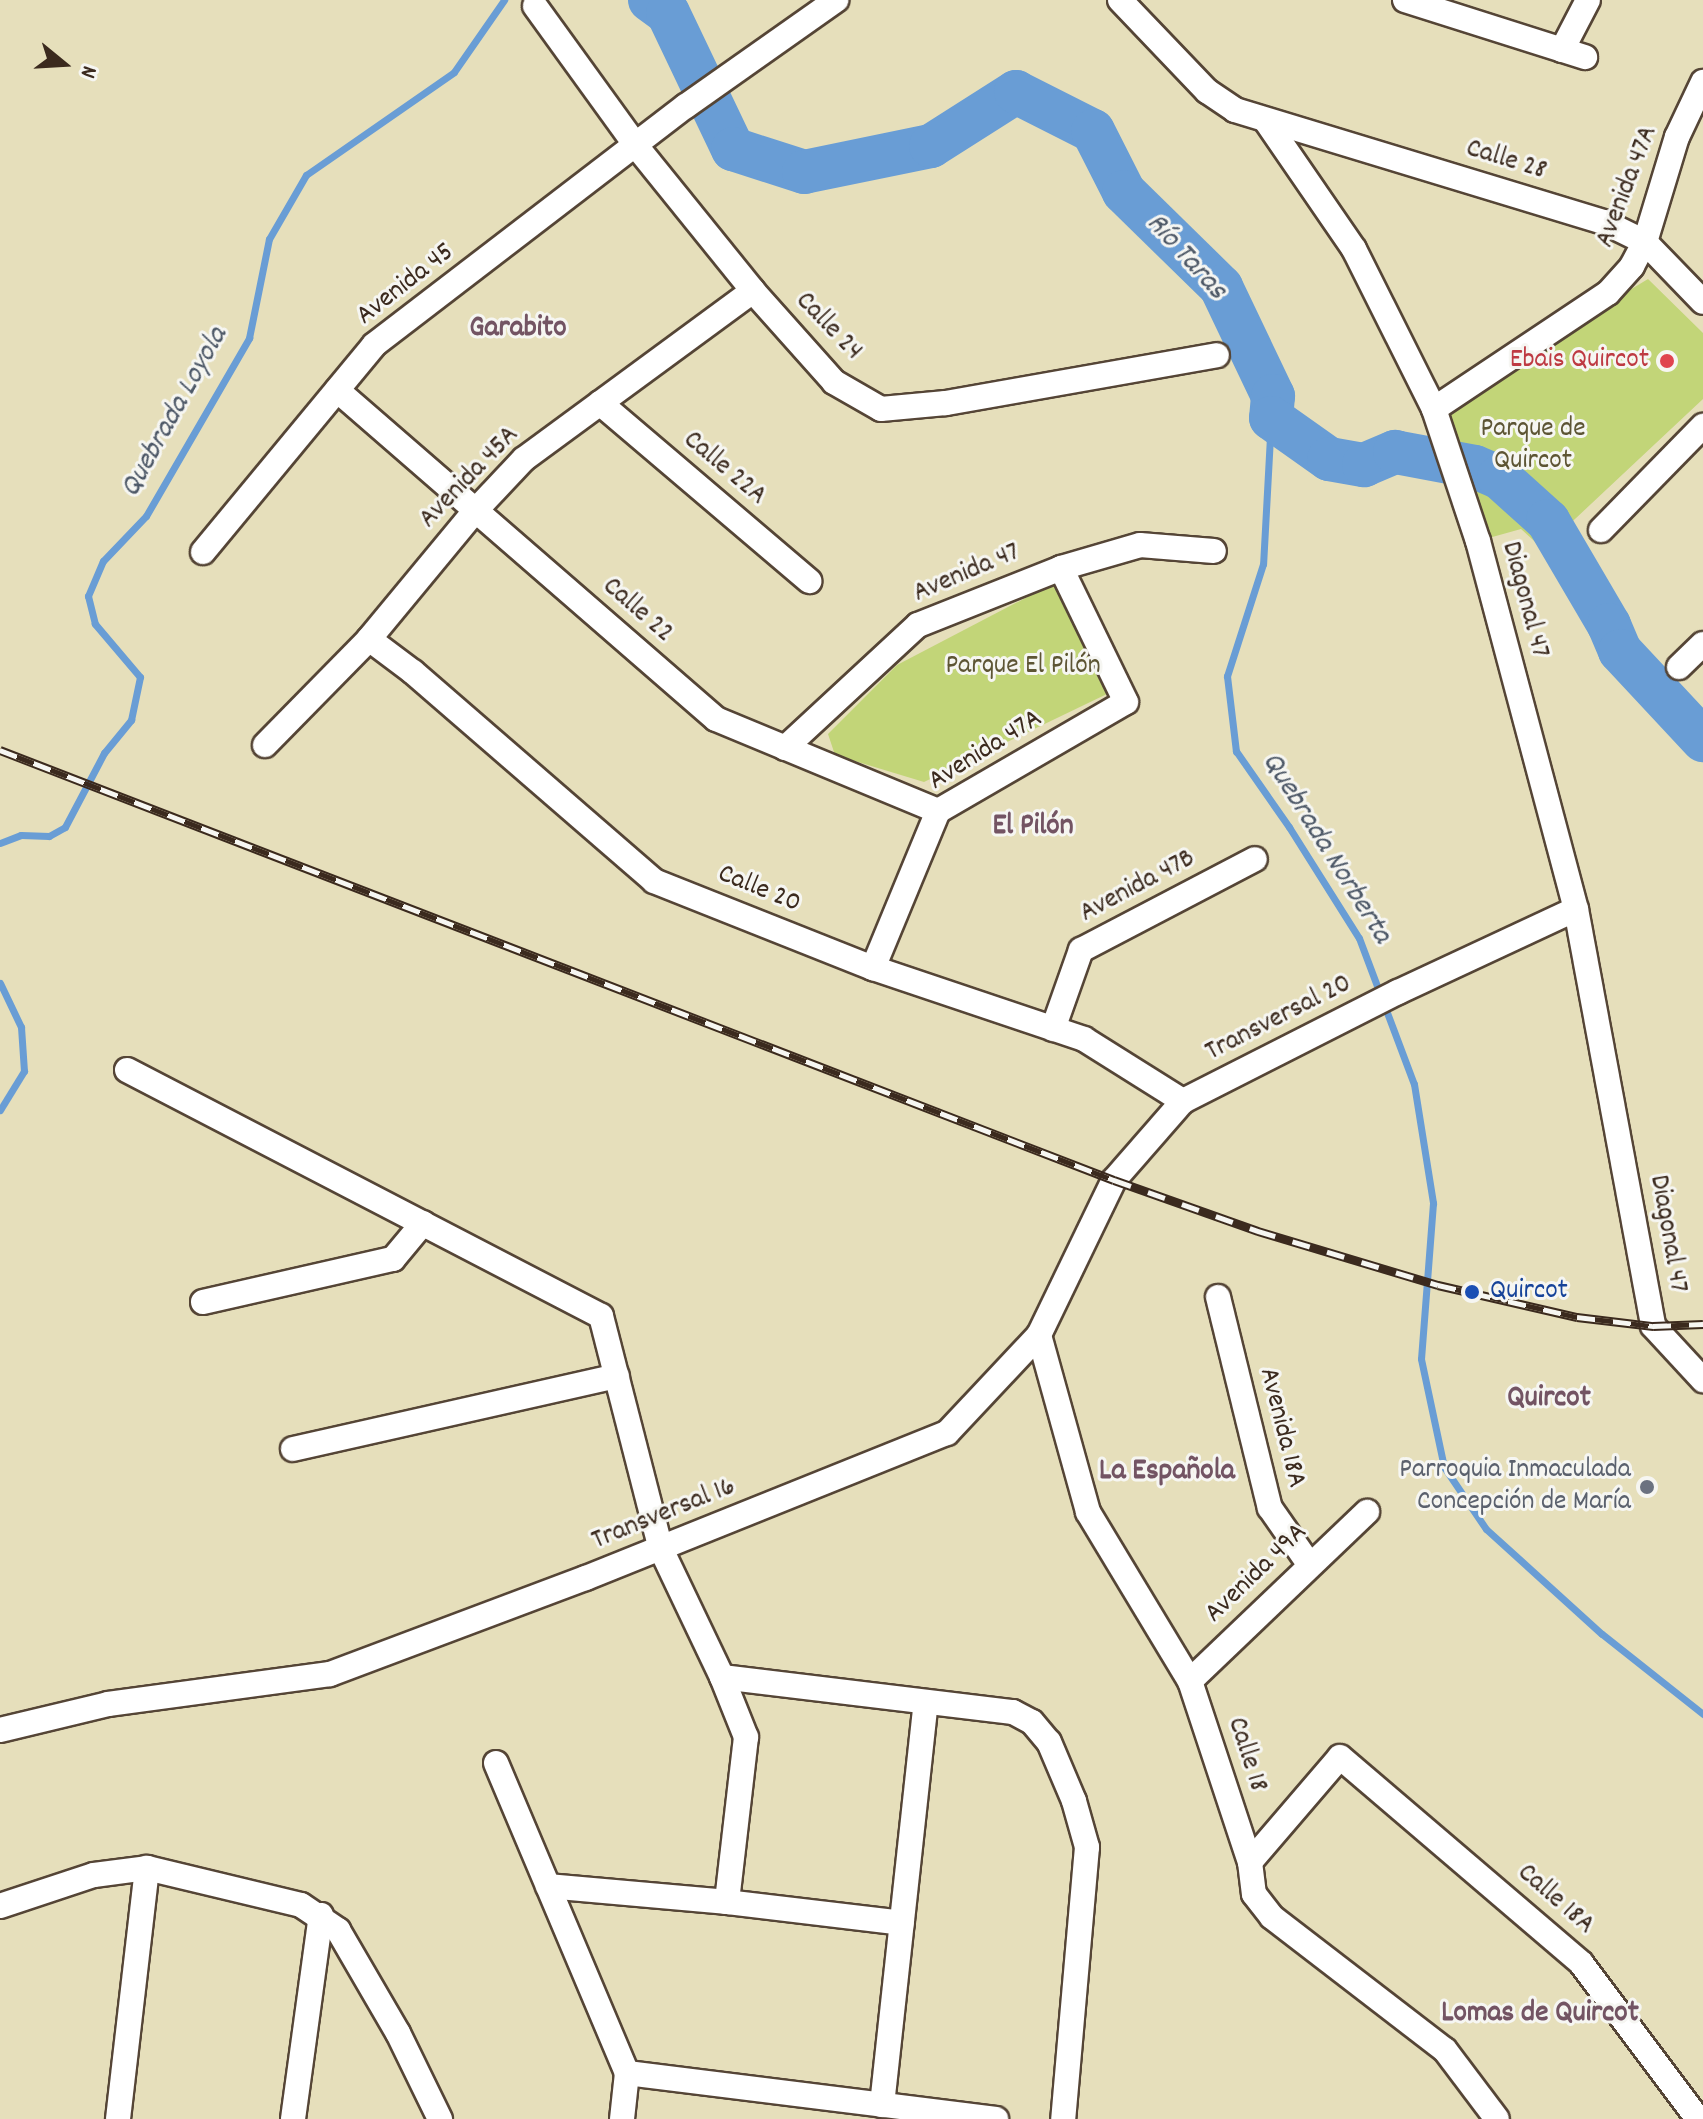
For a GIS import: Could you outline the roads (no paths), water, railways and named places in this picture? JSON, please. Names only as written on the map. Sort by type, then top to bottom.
[{"type":"street","name":"Avenida 45","points":[[203,552],[374,345],[637,147],[686,106],[836,0]]},
{"type":"street","points":[[1120,0],[1207,91],[1235,110],[1266,121]]},
{"type":"street","points":[[1405,0],[1574,54],[1588,0]]},
{"type":"street","name":"Calle 24","points":[[535,6],[637,147],[753,291],[834,382],[881,409],[946,403],[1217,355]]},
{"type":"street","name":"Avenida 47A","points":[[1434,409],[1608,293],[1632,266],[1645,242],[1677,137],[1703,82]]},
{"type":"street","name":"Calle 28","points":[[1266,121],[1604,222],[1645,242],[1703,302]]},
{"type":"street","name":"Diagonal 47","points":[[1266,121],[1354,249],[1434,409],[1478,541],[1576,909],[1653,1326],[1703,1380]]},
{"type":"street","name":"Avenida 45A","points":[[265,745],[369,639],[475,511],[524,459],[753,291]]},
{"type":"street","name":"Calle 22","points":[[337,390],[716,719],[938,811]]},
{"type":"street","name":"Calle 22A","points":[[600,403],[809,581]]},
{"type":"street","points":[[1601,530],[1703,426]]},
{"type":"street","name":"Avenida 47","points":[[785,748],[918,625],[1061,568],[1140,545],[1214,551]]},
{"type":"street","name":"Avenida 47A","points":[[873,968],[938,811],[1126,702],[1061,568]]},
{"type":"street","name":"Calle 20","points":[[369,639],[413,672],[654,881],[873,968],[1084,1039],[1183,1101]]},
{"type":"street","points":[[1679,667],[1703,644]]},
{"type":"street","name":"Avenida 47B","points":[[1053,1029],[1081,950],[1255,859]]},
{"type":"street","name":"Transversal 20","points":[[1183,1101],[1398,992],[1576,909]]},
{"type":"street","points":[[127,1070],[601,1316],[661,1549],[722,1677],[746,1737],[727,1902]]},
{"type":"street","name":"Transversal 16","points":[[0,1730],[108,1704],[330,1674],[661,1549],[947,1433],[1039,1335],[1114,1180],[1183,1101]]},
{"type":"street","points":[[203,1302],[393,1259],[423,1223]]},
{"type":"street","name":"Avenida 18A","points":[[1218,1297],[1270,1508],[1309,1564]]},
{"type":"street","name":"Calle 18","points":[[1039,1335],[1088,1512],[1190,1681],[1250,1862],[1254,1894],[1272,1917],[1445,2050],[1497,2119]]},
{"type":"street","points":[[293,1449],[617,1376]]},
{"type":"street","name":"Avenida 49A","points":[[1190,1681],[1309,1564],[1367,1512]]},
{"type":"street","points":[[722,1677],[1013,1712],[1032,1722],[1049,1742],[1074,1801],[1087,1847],[1063,2119]]},
{"type":"street","points":[[882,2105],[926,1702]]},
{"type":"street","name":"Calle 18A","points":[[1250,1862],[1340,1757],[1581,1963],[1698,2119]]},
{"type":"street","points":[[496,1763],[627,2073],[622,2119]]},
{"type":"street","points":[[0,1906],[94,1875],[147,1868],[301,1905],[321,1915],[338,1930],[398,2033],[440,2119]]},
{"type":"street","points":[[118,2119],[147,1868]]},
{"type":"street","points":[[548,1886],[727,1902],[902,1923]]},
{"type":"street","points":[[293,2119],[321,1915]]},
{"type":"street","points":[[627,2073],[996,2119]]},
{"type":"waterway","name":"Quebrada Loyola","points":[[0,843],[21,835],[49,836],[65,827],[104,753],[131,720],[140,677],[95,624],[88,596],[103,561],[146,516],[249,338],[269,239],[306,175],[454,72],[504,0]]},
{"type":"waterway","name":"Río Taras","points":[[650,0],[668,13],[733,149],[804,172],[931,146],[1016,92],[1093,131],[1124,192],[1221,287],[1273,396],[1271,418],[1329,459],[1364,465],[1395,452],[1475,467],[1499,477],[1548,521],[1609,625],[1620,651],[1703,740]]},
{"type":"waterway","name":"Quebrada Norberta","points":[[1271,418],[1263,564],[1227,676],[1236,751],[1289,827],[1359,938],[1414,1084],[1433,1203],[1421,1359],[1444,1467],[1486,1529],[1602,1634],[1703,1714]]},
{"type":"waterway","name":"Quebrada Loyola","points":[[0,983],[21,1027],[24,1071],[0,1110]]},
{"type":"railway","points":[[0,750],[1114,1180],[1258,1231],[1438,1285],[1577,1317],[1653,1326],[1703,1324]]},
{"type":"place","name":"Ebais Quircot","points":[[1667,361]]},
{"type":"place","name":"Quircot","points":[[1472,1292]]},
{"type":"place","name":"Parroquia Inmaculada Concepción de María","points":[[1647,1487]]},
{"type":"district","name":"Garabito","points":[[518,330]]},
{"type":"district","name":"El Pilón","points":[[1033,828]]},
{"type":"district","name":"Quircot","points":[[1549,1400]]},
{"type":"district","name":"La Española","points":[[1167,1473]]},
{"type":"district","name":"Lomas de Quircot","points":[[1540,2015]]},
{"type":"park label","name":"Parque de Quircot","points":[[1533,446]]},
{"type":"park label","name":"Parque El Pilón","points":[[1023,667]]}]
